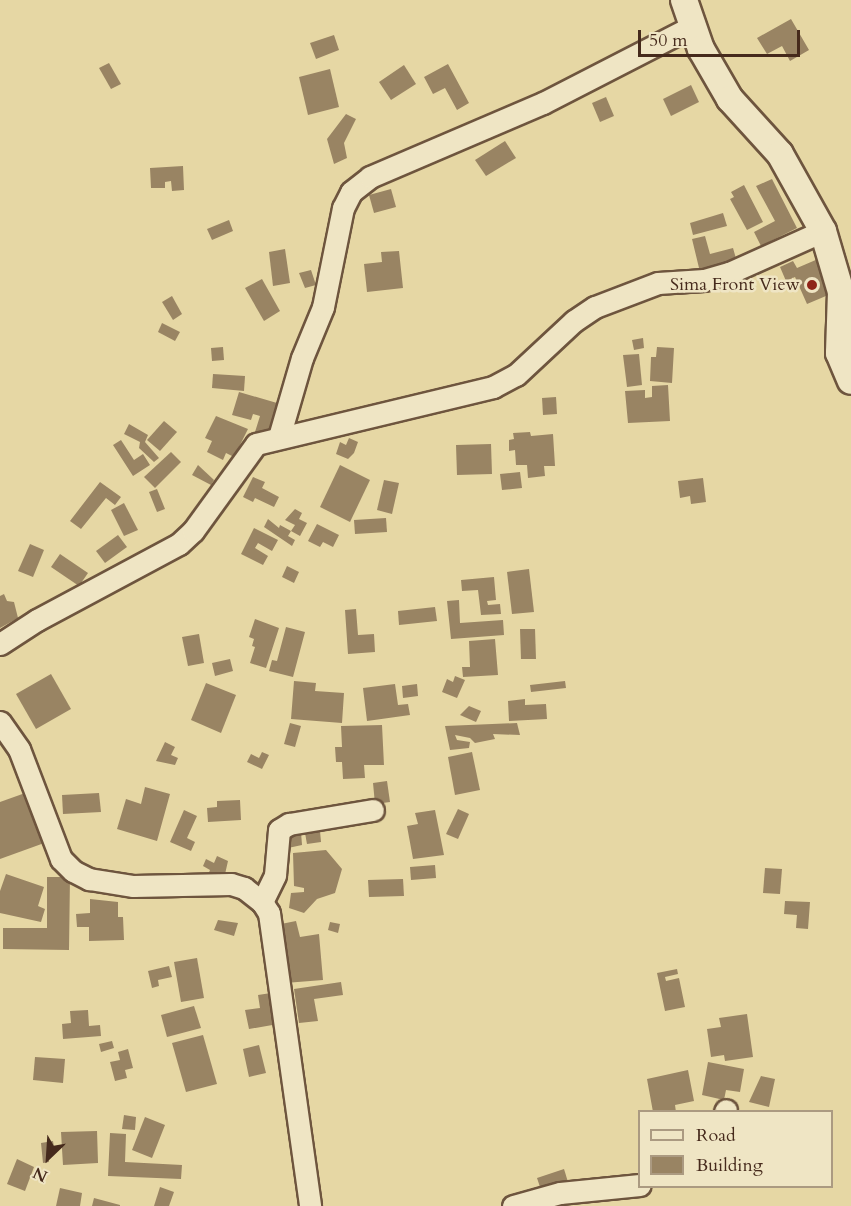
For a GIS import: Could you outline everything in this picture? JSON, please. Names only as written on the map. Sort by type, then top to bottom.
[{"type":"street","points":[[684,0],[701,49],[730,99],[780,154],[823,231],[841,292],[839,353],[851,381]]},
{"type":"street","points":[[279,437],[302,358],[323,307],[343,208],[351,192],[370,177],[543,103],[693,26]]},
{"type":"street","points":[[0,644],[37,620],[179,544],[194,531],[249,449],[279,437],[349,424],[493,387],[516,375],[574,321],[595,307],[658,283],[704,280],[729,273],[823,231]]},
{"type":"street","points":[[0,722],[19,749],[61,859],[73,871],[89,879],[133,886],[231,884],[244,888],[262,902],[269,913],[310,1206]]},
{"type":"street","points":[[262,902],[275,875],[279,830],[289,824],[373,810]]},
{"type":"street","points":[[513,1206],[560,1193],[638,1185]]},
{"type":"building","points":[[791,19],[809,50],[790,61],[782,46],[767,54],[757,38]]},
{"type":"building","points":[[334,35],[339,50],[316,59],[310,43]]},
{"type":"building","points":[[109,63],[121,84],[111,89],[99,68]]},
{"type":"building","points":[[448,64],[469,103],[457,110],[445,88],[433,94],[424,77]]},
{"type":"building","points":[[404,65],[416,84],[391,100],[379,82]]},
{"type":"building","points":[[330,69],[339,107],[308,115],[299,77]]},
{"type":"building","points":[[691,85],[699,102],[671,116],[663,99]]},
{"type":"building","points":[[606,97],[614,116],[600,122],[592,103]]},
{"type":"building","points":[[346,114],[356,119],[344,143],[347,158],[334,164],[327,139]]},
{"type":"building","points":[[505,141],[516,158],[486,176],[475,160]]},
{"type":"building","points":[[183,166],[184,190],[172,191],[171,181],[165,182],[165,188],[151,188],[150,168]]},
{"type":"building","points":[[772,179],[797,228],[761,246],[754,232],[775,221],[756,186]]},
{"type":"building","points":[[744,185],[763,222],[747,230],[730,199],[734,197],[731,192]]},
{"type":"building","points":[[391,189],[396,207],[374,213],[369,195]]},
{"type":"building","points":[[723,213],[727,226],[693,235],[690,223]]},
{"type":"building","points":[[229,220],[233,231],[212,240],[207,229]]},
{"type":"building","points":[[705,236],[710,254],[733,248],[737,262],[700,272],[692,239]]},
{"type":"building","points":[[285,249],[290,283],[273,286],[269,252]]},
{"type":"building","points":[[399,251],[403,288],[367,292],[364,264],[382,262],[381,252]]},
{"type":"building","points":[[818,259],[833,293],[807,304],[795,277],[786,281],[780,267],[793,261],[797,268]]},
{"type":"building","points":[[311,270],[316,285],[305,288],[299,273]]},
{"type":"building","points":[[262,279],[280,311],[264,321],[245,288]]},
{"type":"building","points":[[172,296],[182,314],[173,320],[162,302]]},
{"type":"building","points":[[162,323],[180,332],[175,341],[158,332]]},
{"type":"building","points":[[643,338],[644,348],[634,350],[632,340]]},
{"type":"building","points":[[223,347],[224,360],[212,361],[211,348]]},
{"type":"building","points":[[657,347],[674,348],[672,383],[650,381],[651,357],[656,357]]},
{"type":"building","points":[[639,354],[642,385],[627,387],[623,355]]},
{"type":"building","points":[[213,374],[245,376],[244,391],[212,388]]},
{"type":"building","points":[[668,385],[670,421],[628,423],[625,391],[645,390],[645,398],[652,397],[652,386]]},
{"type":"building","points":[[239,392],[277,403],[267,435],[255,432],[260,416],[253,414],[251,420],[232,415]]},
{"type":"building","points":[[556,397],[557,414],[543,415],[542,398]]},
{"type":"building","points":[[216,416],[248,429],[234,457],[226,453],[223,460],[207,452],[212,441],[205,438]]},
{"type":"building","points":[[164,421],[177,432],[160,451],[147,440]]},
{"type":"building","points":[[129,424],[148,435],[145,442],[159,458],[154,462],[139,448],[140,442],[124,434]]},
{"type":"building","points":[[530,432],[531,436],[553,434],[555,466],[544,466],[545,476],[528,478],[527,465],[516,465],[515,450],[509,451],[509,440],[514,439],[513,433]]},
{"type":"building","points":[[349,438],[358,442],[354,453],[348,459],[336,454],[340,442],[346,445]]},
{"type":"building","points":[[121,440],[134,460],[143,454],[150,465],[133,476],[113,445]]},
{"type":"building","points":[[491,444],[492,474],[457,475],[456,445]]},
{"type":"building","points":[[171,452],[181,462],[155,488],[144,477]]},
{"type":"building","points":[[198,465],[214,480],[211,485],[192,475]]},
{"type":"building","points":[[340,465],[370,480],[350,522],[320,507]]},
{"type":"building","points":[[520,472],[522,488],[502,490],[500,474]]},
{"type":"building","points":[[253,477],[265,482],[262,488],[279,497],[274,507],[255,498],[253,502],[243,497]]},
{"type":"building","points":[[703,478],[706,502],[691,504],[690,496],[680,498],[678,481]]},
{"type":"building","points":[[384,480],[399,483],[392,514],[377,510]]},
{"type":"building","points":[[100,482],[121,497],[115,505],[106,498],[81,529],[70,521]]},
{"type":"building","points":[[157,489],[165,509],[157,512],[149,492]]},
{"type":"building","points":[[124,503],[138,530],[124,536],[111,510]]},
{"type":"building","points":[[295,509],[302,513],[299,519],[307,523],[300,536],[291,531],[295,525],[285,520]]},
{"type":"building","points":[[386,518],[387,532],[355,534],[354,520]]},
{"type":"building","points":[[268,519],[279,528],[280,525],[291,531],[288,536],[295,540],[292,546],[264,527]]},
{"type":"building","points":[[317,524],[339,535],[333,547],[323,542],[320,547],[308,541]]},
{"type":"building","points":[[254,528],[278,540],[272,551],[258,543],[255,548],[268,556],[263,565],[241,554]]},
{"type":"building","points":[[118,535],[127,547],[105,563],[96,551]]},
{"type":"building","points":[[30,544],[44,550],[33,577],[18,571]]},
{"type":"building","points":[[60,554],[88,573],[79,586],[51,567]]},
{"type":"building","points":[[287,566],[299,572],[294,583],[282,577]]},
{"type":"building","points":[[529,569],[534,612],[512,614],[507,572]]},
{"type":"building","points":[[494,577],[496,600],[487,601],[488,605],[500,604],[501,614],[481,615],[478,590],[462,591],[461,580]]},
{"type":"building","points":[[4,594],[7,601],[14,602],[18,618],[0,628],[0,596]]},
{"type":"building","points":[[459,600],[460,623],[503,620],[504,635],[451,639],[447,601]]},
{"type":"building","points":[[435,607],[437,621],[399,625],[398,611]]},
{"type":"building","points":[[356,609],[358,635],[374,634],[375,652],[348,654],[345,610]]},
{"type":"building","points":[[255,619],[279,628],[266,668],[250,663],[255,647],[252,646],[254,639],[249,637]]},
{"type":"building","points":[[286,627],[305,632],[293,677],[269,671],[272,660],[277,661]]},
{"type":"building","points":[[520,629],[535,629],[536,659],[521,659]]},
{"type":"building","points":[[199,634],[204,663],[188,666],[182,637]]},
{"type":"building","points":[[495,639],[498,675],[463,677],[462,667],[470,667],[469,641]]},
{"type":"building","points":[[230,659],[233,671],[215,676],[212,663]]},
{"type":"building","points":[[51,674],[71,709],[36,729],[16,694]]},
{"type":"building","points":[[455,676],[465,680],[457,698],[442,692],[447,679],[453,682]]},
{"type":"building","points":[[294,681],[316,683],[315,691],[344,693],[342,723],[291,719]]},
{"type":"building","points":[[565,681],[566,688],[531,692],[530,685]]},
{"type":"building","points":[[206,683],[236,695],[221,733],[191,720]]},
{"type":"building","points":[[395,684],[398,705],[408,704],[410,715],[367,721],[363,688]]},
{"type":"building","points":[[417,684],[418,696],[403,698],[402,686]]},
{"type":"building","points":[[525,699],[525,705],[546,704],[547,719],[509,721],[508,701]]},
{"type":"building","points":[[469,706],[481,711],[476,722],[460,715]]},
{"type":"building","points":[[290,723],[301,726],[295,747],[284,744]]},
{"type":"building","points":[[517,723],[520,735],[493,734],[495,739],[475,743],[470,738],[455,735],[457,740],[470,742],[469,748],[450,750],[445,726]]},
{"type":"building","points":[[382,725],[384,765],[364,765],[365,778],[343,779],[342,762],[336,762],[335,747],[342,747],[341,726]]},
{"type":"building","points":[[165,742],[175,747],[171,755],[178,758],[175,765],[156,761]]},
{"type":"building","points":[[262,752],[269,755],[262,769],[247,762],[251,754],[259,758]]},
{"type":"building","points":[[472,752],[480,790],[455,795],[448,757]]},
{"type":"building","points":[[387,781],[390,802],[375,804],[373,783]]},
{"type":"building","points":[[145,787],[170,794],[157,841],[117,829],[126,799],[141,804]]},
{"type":"building","points":[[28,792],[47,842],[0,859],[0,802]]},
{"type":"building","points":[[99,793],[101,812],[63,814],[62,795]]},
{"type":"building","points":[[240,800],[241,820],[208,822],[207,808],[217,807],[217,801]]},
{"type":"building","points":[[458,809],[469,814],[458,839],[446,834]]},
{"type":"building","points":[[184,810],[197,816],[187,838],[195,842],[191,851],[170,842]]},
{"type":"building","points":[[435,810],[444,855],[413,859],[407,826],[418,824],[415,813]]},
{"type":"building","points":[[320,831],[321,842],[307,844],[305,833]]},
{"type":"building","points":[[301,832],[302,845],[288,848],[286,835]]},
{"type":"building","points":[[326,850],[342,869],[335,893],[317,899],[304,913],[289,908],[291,893],[304,892],[304,888],[294,886],[293,853]]},
{"type":"building","points":[[217,856],[228,861],[223,883],[208,875],[210,870],[203,866],[206,859],[214,863]]},
{"type":"building","points":[[435,865],[436,878],[411,880],[410,867]]},
{"type":"building","points":[[765,868],[782,869],[780,894],[763,893]]},
{"type":"building","points":[[6,874],[44,887],[38,906],[45,909],[41,922],[0,913],[0,891]]},
{"type":"building","points":[[47,877],[70,877],[69,950],[3,949],[3,928],[47,928]]},
{"type":"building","points":[[403,879],[404,896],[369,897],[368,880]]},
{"type":"building","points":[[90,899],[118,902],[118,917],[123,917],[124,940],[89,941],[89,927],[77,927],[76,914],[90,913]]},
{"type":"building","points":[[785,901],[810,902],[808,929],[796,928],[797,915],[784,914]]},
{"type":"building","points":[[218,920],[238,923],[234,936],[214,930]]},
{"type":"building","points":[[296,921],[300,937],[319,934],[323,980],[285,983],[276,925]]},
{"type":"building","points":[[330,922],[340,924],[338,933],[328,930]]},
{"type":"building","points":[[197,958],[204,998],[181,1002],[174,962]]},
{"type":"building","points":[[169,966],[172,977],[158,980],[159,986],[152,988],[148,971]]},
{"type":"building","points":[[677,969],[678,974],[665,977],[666,981],[679,978],[685,1007],[665,1011],[657,973]]},
{"type":"building","points":[[341,982],[343,995],[314,999],[318,1021],[299,1023],[294,989]]},
{"type":"building","points":[[271,993],[278,1024],[249,1029],[245,1010],[260,1008],[258,995]]},
{"type":"building","points":[[194,1006],[201,1028],[167,1037],[161,1015]]},
{"type":"building","points":[[88,1010],[89,1026],[100,1025],[101,1036],[63,1039],[62,1024],[71,1023],[70,1011]]},
{"type":"building","points":[[747,1014],[753,1057],[725,1061],[724,1055],[711,1057],[707,1029],[721,1027],[719,1018]]},
{"type":"building","points":[[203,1035],[217,1084],[186,1092],[172,1043]]},
{"type":"building","points":[[112,1041],[114,1048],[101,1052],[99,1044]]},
{"type":"building","points":[[259,1045],[266,1073],[249,1077],[243,1049]]},
{"type":"building","points":[[128,1049],[133,1068],[125,1070],[127,1078],[115,1081],[110,1062],[120,1060],[118,1052]]},
{"type":"building","points":[[35,1057],[65,1059],[63,1083],[33,1080]]},
{"type":"building","points":[[708,1062],[744,1069],[740,1092],[726,1090],[724,1100],[702,1095]]},
{"type":"building","points":[[688,1070],[694,1101],[675,1105],[676,1110],[653,1110],[647,1079]]},
{"type":"building","points":[[761,1076],[775,1079],[769,1107],[749,1102]]},
{"type":"building","points":[[124,1115],[136,1117],[135,1130],[122,1129]]},
{"type":"building","points":[[145,1117],[165,1125],[152,1158],[132,1150]]},
{"type":"building","points":[[97,1131],[98,1163],[63,1165],[61,1132]]},
{"type":"building","points":[[110,1133],[126,1134],[125,1162],[182,1165],[181,1179],[108,1176]]},
{"type":"building","points":[[53,1141],[54,1147],[47,1147],[49,1162],[43,1163],[41,1143]]},
{"type":"building","points":[[17,1159],[34,1167],[25,1191],[7,1184]]},
{"type":"building","points":[[564,1169],[568,1182],[541,1190],[537,1178]]},
{"type":"building","points":[[160,1187],[174,1192],[169,1206],[154,1206]]},
{"type":"building","points":[[60,1188],[82,1193],[80,1206],[56,1206]]},
{"type":"building","points":[[94,1198],[120,1205],[120,1206],[92,1206]]},
{"type":"place","name":"Sima Front View","points":[[812,285]]}]
